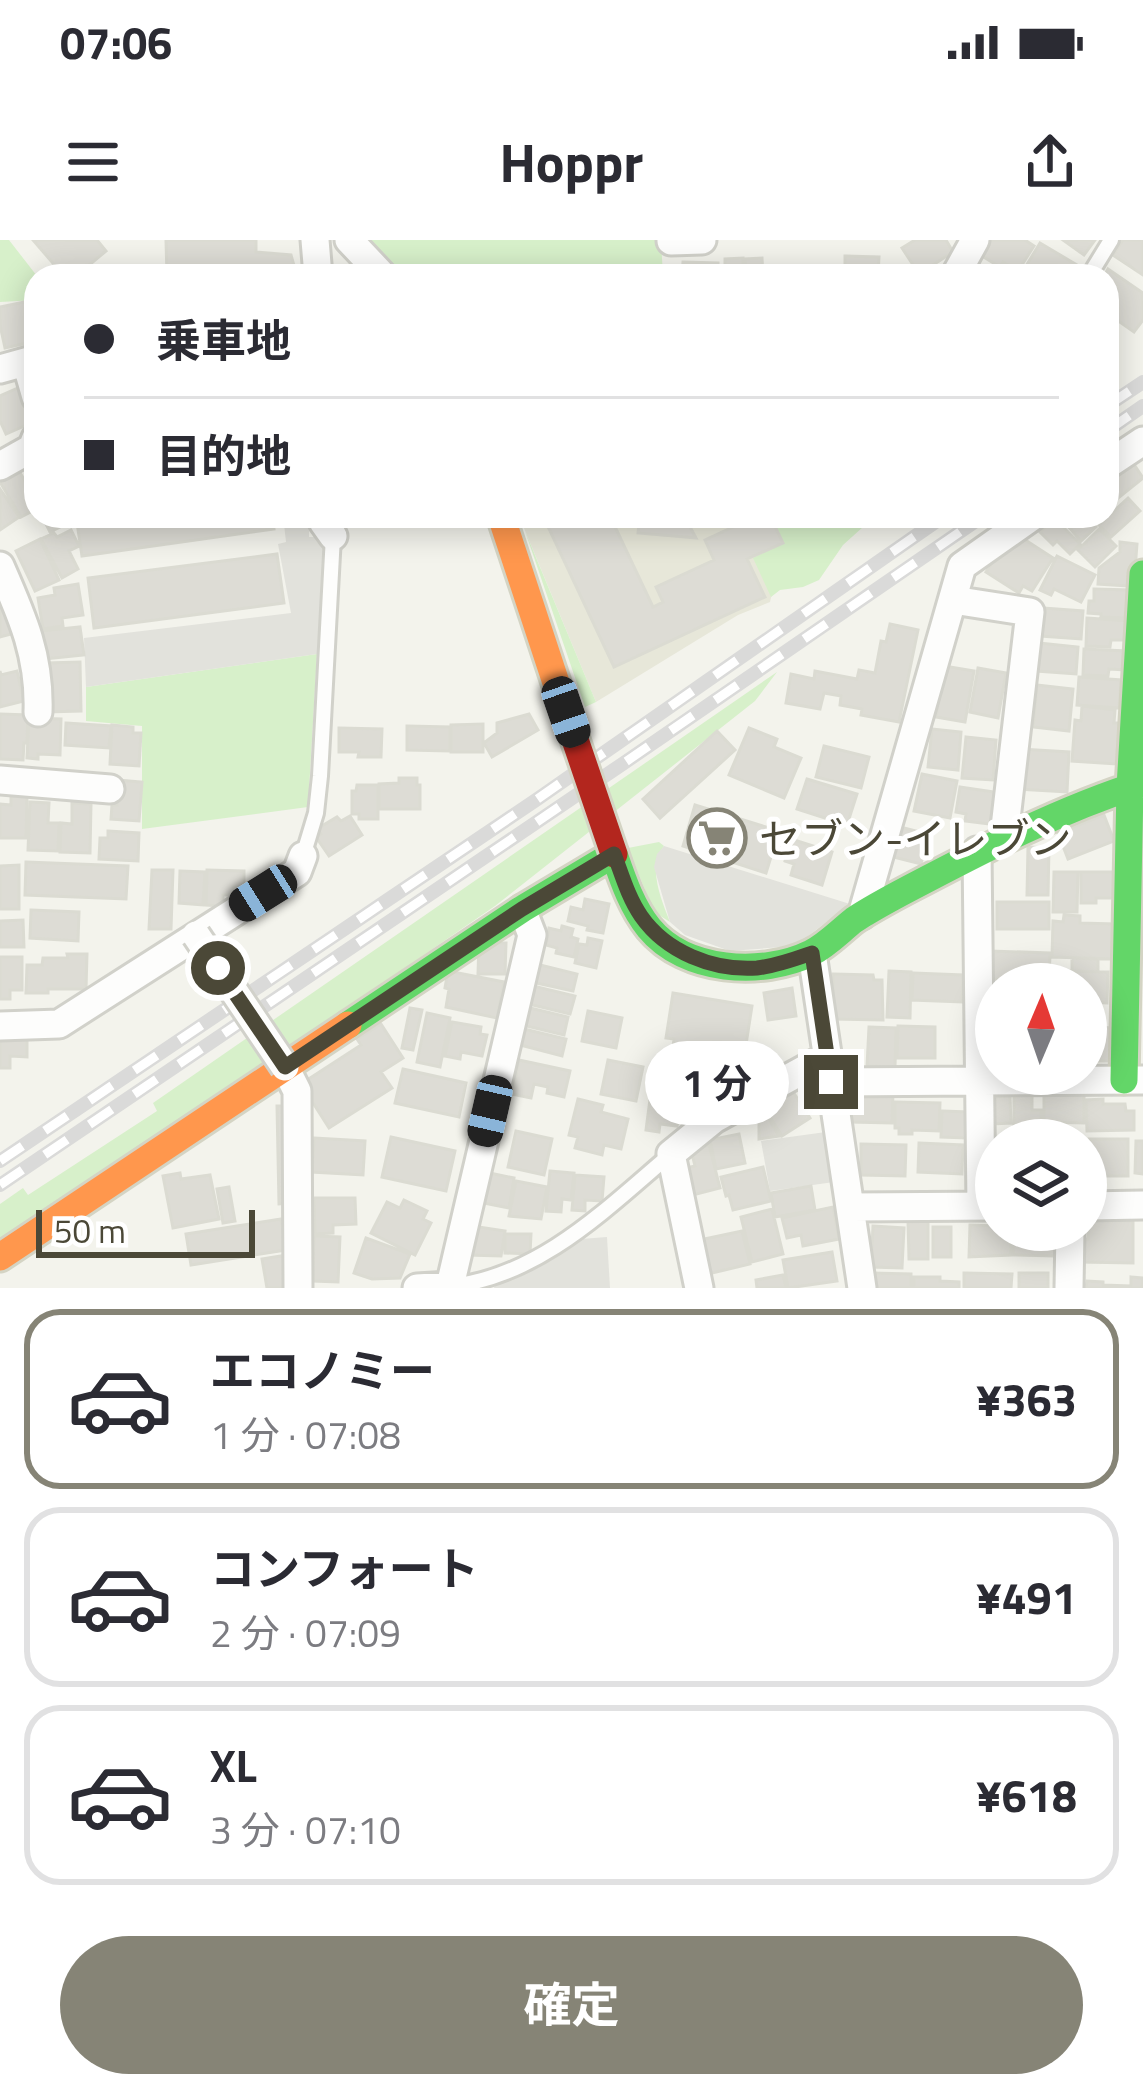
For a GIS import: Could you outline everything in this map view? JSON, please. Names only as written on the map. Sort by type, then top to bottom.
[{"type":"street","points":[[349,240],[372,264]]},
{"type":"street","points":[[671,241],[702,240]]},
{"type":"street","points":[[505,528],[634,904],[663,942],[716,965],[757,968],[812,953],[862,915],[1004,836],[1136,785]]},
{"type":"street","points":[[862,915],[962,566],[1016,528]]},
{"type":"street","points":[[0,566],[30,636],[39,687],[38,712]]},
{"type":"street","points":[[1133,1080],[1143,574]]},
{"type":"street","points":[[952,600],[1030,612],[1004,836]]},
{"type":"street","points":[[0,780],[110,789]]},
{"type":"street","points":[[977,851],[978,963]]},
{"type":"street","points":[[0,1257],[522,909],[614,854]]},
{"type":"street","points":[[0,1026],[59,1024],[296,872],[303,856]]},
{"type":"street","points":[[417,1288],[450,1286],[532,935],[522,909]]},
{"type":"street","points":[[196,935],[297,1091],[298,1288]]},
{"type":"street","points":[[812,953],[862,1288]]},
{"type":"street","points":[[699,1288],[671,1154],[714,1119],[829,1070],[975,1081]]},
{"type":"street","points":[[1107,1206],[1143,1205]]},
{"type":"street","points":[[852,1207],[975,1206]]},
{"type":"street","points":[[1069,1288],[1070,1251]]},
{"type":"lane","points":[[303,856],[316,813],[320,776],[328,528]]},
{"type":"lane","points":[[450,1286],[480,1286],[538,1258],[589,1223],[671,1154]]},
{"type":"shaded area","points":[[284,528],[309,528],[309,537],[326,537],[317,654],[86,687],[84,638],[291,613],[278,544],[286,542]]},
{"type":"shaded area","points":[[524,528],[787,528],[770,602],[738,615],[596,702]]},
{"type":"shaded area","points":[[664,846],[850,904],[795,946],[730,951],[685,935],[670,922],[654,867]]},
{"type":"shaded area","points":[[826,1132],[834,1182],[770,1191],[761,1141]]},
{"type":"shaded area","points":[[607,1237],[610,1288],[494,1288],[496,1282],[540,1265],[581,1239]]},
{"type":"green space","points":[[0,240],[9,240],[28,264],[24,264],[24,301],[0,302]]},
{"type":"green space","points":[[360,240],[661,240],[662,264],[388,264]]},
{"type":"green space","points":[[776,528],[862,528],[843,545],[819,580],[771,597],[753,558],[783,543]]},
{"type":"green space","points":[[525,531],[596,702],[585,707]]},
{"type":"green space","points":[[317,654],[308,807],[142,829],[142,726],[86,721],[86,687]]},
{"type":"green space","points":[[777,672],[755,701],[495,906],[0,1246],[0,1204],[23,1188],[28,1195],[157,1111],[153,1103]]},
{"type":"green space","points":[[659,842],[664,846],[656,864],[657,883],[670,922],[654,912],[628,848]]},
{"type":"building","points":[[33,240],[97,240],[106,251],[90,264],[54,264]]},
{"type":"building","points":[[166,240],[256,240],[256,252],[291,255],[294,264],[167,264]]},
{"type":"building","points":[[915,240],[946,240],[953,252],[934,264],[912,264],[902,248]]},
{"type":"building","points":[[986,240],[1025,240],[1034,246],[1022,264],[995,264],[977,253]]},
{"type":"building","points":[[1063,240],[1095,240],[1084,255]]},
{"type":"building","points":[[1123,240],[1143,240],[1143,275],[1113,255]]},
{"type":"building","points":[[1040,243],[1075,264],[1027,264]]},
{"type":"building","points":[[845,256],[879,257],[879,264],[845,264]]},
{"type":"building","points":[[743,258],[743,264],[725,264],[725,259]]},
{"type":"building","points":[[762,258],[762,264],[745,264],[745,259]]},
{"type":"building","points":[[1119,277],[1143,293],[1143,320],[1134,332],[1119,321]]},
{"type":"building","points":[[24,302],[24,344],[5,348],[0,307]]},
{"type":"building","points":[[18,388],[24,402],[24,426],[6,434],[0,421],[0,396]]},
{"type":"building","points":[[1131,460],[1143,478],[1119,497],[1119,470]]},
{"type":"building","points":[[19,471],[24,480],[24,515],[21,517],[0,482]]},
{"type":"building","points":[[0,489],[19,517],[0,530]]},
{"type":"building","points":[[1128,498],[1140,511],[1111,537],[1102,528],[1119,528],[1119,506]]},
{"type":"building","points":[[78,528],[274,529],[82,556]]},
{"type":"building","points":[[549,528],[616,528],[653,607],[663,602],[656,587],[714,560],[705,540],[731,528],[776,528],[783,543],[747,559],[765,597],[614,667]]},
{"type":"building","points":[[639,528],[691,528],[696,538],[638,533]]},
{"type":"building","points":[[1064,528],[1080,544],[1070,554],[1040,532]]},
{"type":"building","points":[[1070,528],[1095,528],[1081,541]]},
{"type":"building","points":[[1099,529],[1116,546],[1095,567],[1078,550]]},
{"type":"building","points":[[71,530],[79,546],[69,551],[78,569],[62,578],[41,539]]},
{"type":"building","points":[[1016,534],[1053,558],[1032,591],[1023,586],[1019,593],[986,572]]},
{"type":"building","points":[[40,539],[59,580],[35,591],[16,551]]},
{"type":"building","points":[[1120,542],[1137,544],[1134,583],[1098,584],[1099,568],[1120,552]]},
{"type":"building","points":[[277,554],[284,603],[94,628],[88,578]]},
{"type":"building","points":[[1057,556],[1095,575],[1081,602],[1054,589],[1051,595],[1040,590]]},
{"type":"building","points":[[78,584],[83,615],[62,618],[63,626],[43,629],[38,598],[55,595],[54,588]]},
{"type":"building","points":[[1094,589],[1131,590],[1124,618],[1088,613]]},
{"type":"building","points":[[7,600],[15,633],[0,637],[0,602]]},
{"type":"building","points":[[1043,608],[1083,611],[1081,639],[1041,636]]},
{"type":"building","points":[[1087,618],[1129,621],[1128,640],[1111,640],[1110,647],[1086,646]]},
{"type":"building","points":[[890,624],[918,630],[899,722],[861,715],[862,709],[840,705],[841,696],[824,693],[820,709],[786,703],[791,674],[814,679],[815,671],[857,679],[859,670],[875,673],[881,641],[886,642]]},
{"type":"building","points":[[80,627],[84,655],[43,659],[40,631]]},
{"type":"building","points":[[1039,643],[1078,647],[1076,674],[1037,671]]},
{"type":"building","points":[[1084,649],[1126,651],[1125,670],[1109,669],[1108,676],[1083,675]]},
{"type":"building","points":[[80,662],[81,711],[47,712],[47,663]]},
{"type":"building","points":[[944,666],[974,671],[965,722],[936,717]]},
{"type":"building","points":[[978,668],[1006,673],[998,718],[970,712]]},
{"type":"building","points":[[0,671],[1,675],[17,671],[24,701],[0,707]]},
{"type":"building","points":[[1079,677],[1121,680],[1119,708],[1077,705]]},
{"type":"building","points":[[1037,685],[1073,689],[1069,731],[1033,727]]},
{"type":"building","points":[[1082,706],[1115,710],[1114,723],[1120,723],[1116,764],[1072,761],[1075,720],[1081,721]]},
{"type":"building","points":[[0,714],[28,715],[23,760],[0,759]]},
{"type":"building","points":[[529,714],[538,730],[492,757],[484,743],[497,733],[497,723]]},
{"type":"building","points":[[29,718],[61,719],[60,755],[27,758]]},
{"type":"building","points":[[66,723],[111,726],[109,748],[65,745]]},
{"type":"building","points":[[483,724],[483,752],[451,752],[451,725]]},
{"type":"building","points":[[112,725],[133,727],[133,733],[141,733],[139,766],[110,764]]},
{"type":"building","points":[[407,726],[450,727],[450,751],[407,750]]},
{"type":"building","points":[[339,728],[382,729],[381,757],[339,752]]},
{"type":"building","points":[[749,728],[777,739],[774,747],[801,758],[784,798],[729,775]]},
{"type":"building","points":[[932,729],[961,732],[958,770],[928,767]]},
{"type":"building","points":[[717,731],[735,750],[660,818],[643,799]]},
{"type":"building","points":[[966,737],[996,740],[993,780],[962,778]]},
{"type":"building","points":[[824,746],[869,757],[861,788],[816,777]]},
{"type":"building","points":[[1020,749],[1069,752],[1067,792],[1017,789]]},
{"type":"building","points":[[922,774],[957,781],[950,818],[914,811]]},
{"type":"building","points":[[399,778],[417,778],[420,809],[379,809],[379,784],[399,783]]},
{"type":"building","points":[[807,779],[857,794],[847,825],[797,809]]},
{"type":"building","points":[[118,780],[142,782],[139,821],[111,819]]},
{"type":"building","points":[[357,785],[378,785],[378,819],[352,814],[352,791]]},
{"type":"building","points":[[960,787],[994,792],[990,824],[965,821],[966,814],[956,812]]},
{"type":"building","points":[[11,796],[27,796],[26,838],[0,838],[0,804],[11,805]]},
{"type":"building","points":[[30,802],[49,803],[48,823],[59,823],[58,851],[28,850]]},
{"type":"building","points":[[72,803],[91,804],[90,853],[60,852],[61,823],[72,824]]},
{"type":"building","points":[[695,805],[779,831],[766,873],[683,846]]},
{"type":"building","points":[[1104,815],[1114,841],[1068,859],[1058,833]]},
{"type":"building","points":[[350,816],[362,835],[329,856],[316,837],[321,834],[317,829],[337,817],[341,821]]},
{"type":"building","points":[[900,827],[928,834],[921,864],[893,857]]},
{"type":"building","points":[[108,831],[139,833],[138,861],[99,859],[100,838],[108,838]]},
{"type":"building","points":[[791,839],[832,852],[822,885],[791,875],[794,864],[785,861]]},
{"type":"building","points":[[1028,847],[1049,848],[1048,895],[1027,895]]},
{"type":"building","points":[[26,862],[128,866],[126,899],[25,895]]},
{"type":"building","points":[[19,865],[19,909],[0,909],[0,866]]},
{"type":"building","points":[[152,870],[173,870],[171,929],[149,929]]},
{"type":"building","points":[[207,870],[244,871],[244,887],[233,887],[233,895],[223,895],[223,906],[206,905]]},
{"type":"building","points":[[180,871],[205,872],[203,905],[179,903]]},
{"type":"building","points":[[1054,872],[1078,872],[1077,912],[1053,912]]},
{"type":"building","points":[[1081,872],[1115,872],[1115,898],[1081,903]]},
{"type":"building","points":[[585,899],[609,904],[603,933],[568,921],[571,907],[583,910]]},
{"type":"building","points":[[997,902],[1049,902],[1049,929],[997,929]]},
{"type":"building","points":[[31,910],[79,912],[78,941],[30,938]]},
{"type":"building","points":[[1064,915],[1080,916],[1080,923],[1114,924],[1113,959],[1052,957],[1053,921],[1063,922]]},
{"type":"building","points":[[23,920],[24,947],[0,947],[0,921]]},
{"type":"building","points":[[562,926],[573,929],[571,937],[578,939],[574,957],[546,945],[549,928],[561,931]]},
{"type":"building","points":[[588,938],[602,941],[596,968],[575,963],[579,944],[587,945]]},
{"type":"building","points":[[479,943],[506,943],[505,974],[478,974]]},
{"type":"building","points":[[990,951],[1050,953],[1050,963],[990,963]]},
{"type":"building","points":[[67,954],[87,954],[86,989],[26,993],[27,965],[42,965],[43,958],[68,958]]},
{"type":"building","points":[[0,957],[22,957],[22,990],[10,990],[10,999],[0,999]]},
{"type":"building","points":[[1072,958],[1098,959],[1098,963],[1072,963]]},
{"type":"building","points":[[536,964],[577,974],[573,991],[532,982]]},
{"type":"building","points":[[448,971],[504,982],[497,1018],[446,1007]]},
{"type":"building","points":[[889,971],[911,972],[910,1018],[887,1017]]},
{"type":"building","points":[[913,973],[963,975],[962,1002],[912,1000]]},
{"type":"building","points":[[833,974],[873,975],[874,980],[882,980],[883,1020],[833,1019]]},
{"type":"building","points":[[529,985],[575,996],[570,1014],[524,1003]]},
{"type":"building","points":[[792,988],[796,1016],[768,1020],[764,993]]},
{"type":"building","points":[[673,993],[752,1006],[745,1051],[730,1049],[727,1064],[672,1054],[674,1039],[666,1038]]},
{"type":"building","points":[[526,1007],[568,1017],[564,1035],[522,1025]]},
{"type":"building","points":[[410,1008],[422,1010],[413,1050],[402,1048]]},
{"type":"building","points":[[588,1011],[622,1018],[616,1048],[582,1041]]},
{"type":"building","points":[[427,1013],[450,1018],[440,1067],[417,1062]]},
{"type":"building","points":[[452,1022],[481,1027],[480,1034],[487,1035],[482,1056],[461,1052],[460,1059],[445,1056]]},
{"type":"building","points":[[381,1024],[403,1058],[381,1072],[392,1088],[329,1128],[301,1084],[361,1045],[357,1039]]},
{"type":"building","points":[[898,1026],[935,1027],[935,1058],[897,1058]]},
{"type":"building","points":[[869,1027],[896,1028],[895,1067],[867,1066]]},
{"type":"building","points":[[520,1028],[566,1039],[562,1056],[516,1044]]},
{"type":"building","points":[[1107,1028],[1114,1028],[1113,1061],[1107,1061]]},
{"type":"building","points":[[0,1031],[27,1031],[27,1057],[10,1056],[10,1068],[0,1068]]},
{"type":"building","points":[[519,1060],[570,1071],[564,1097],[534,1084],[531,1098],[512,1094]]},
{"type":"building","points":[[608,1060],[643,1067],[636,1101],[601,1094]]},
{"type":"building","points":[[403,1069],[466,1083],[459,1117],[395,1103]]},
{"type":"building","points":[[652,1084],[689,1089],[685,1118],[679,1117],[677,1126],[660,1124],[659,1132],[646,1130]]},
{"type":"building","points":[[790,1087],[810,1118],[782,1136],[762,1104]]},
{"type":"building","points":[[851,1092],[893,1093],[892,1123],[850,1122]]},
{"type":"building","points":[[1014,1095],[1032,1095],[1032,1110],[1041,1110],[1041,1119],[1014,1119]]},
{"type":"building","points":[[1044,1095],[1084,1095],[1084,1119],[1044,1119]]},
{"type":"building","points":[[1010,1096],[1011,1119],[992,1119],[992,1097]]},
{"type":"building","points":[[578,1099],[603,1105],[601,1112],[628,1119],[621,1149],[604,1145],[602,1155],[575,1148],[578,1137],[569,1135]]},
{"type":"building","points":[[1086,1100],[1125,1104],[1126,1111],[1134,1111],[1134,1130],[1107,1131],[1107,1119],[1087,1119]]},
{"type":"building","points":[[895,1102],[940,1103],[939,1131],[899,1134]]},
{"type":"building","points":[[760,1104],[779,1136],[759,1139]]},
{"type":"building","points":[[277,1106],[290,1106],[292,1203],[279,1204]]},
{"type":"building","points":[[942,1111],[968,1112],[967,1138],[941,1137]]},
{"type":"building","points":[[516,1131],[552,1139],[544,1175],[508,1167]]},
{"type":"building","points":[[739,1134],[745,1163],[716,1169],[710,1140]]},
{"type":"building","points":[[391,1137],[455,1151],[446,1191],[382,1177]]},
{"type":"building","points":[[314,1138],[365,1141],[363,1175],[312,1172]]},
{"type":"building","points":[[1107,1139],[1128,1139],[1128,1176],[1107,1176]]},
{"type":"building","points":[[1136,1141],[1143,1141],[1143,1174],[1135,1173]]},
{"type":"building","points":[[919,1143],[963,1145],[962,1174],[918,1172]]},
{"type":"building","points":[[861,1144],[906,1145],[905,1176],[861,1175]]},
{"type":"building","points":[[709,1145],[720,1188],[689,1196],[682,1169],[695,1166],[691,1150]]},
{"type":"building","points":[[763,1167],[771,1201],[733,1210],[721,1177]]},
{"type":"building","points":[[550,1171],[574,1173],[571,1200],[562,1199],[561,1212],[546,1211]]},
{"type":"building","points":[[485,1172],[514,1178],[509,1208],[479,1202]]},
{"type":"building","points":[[180,1173],[181,1179],[210,1175],[219,1219],[173,1228],[163,1176]]},
{"type":"building","points":[[575,1175],[604,1177],[602,1201],[585,1200],[585,1211],[572,1210]]},
{"type":"building","points":[[516,1181],[547,1187],[541,1219],[509,1216]]},
{"type":"building","points":[[811,1186],[815,1210],[775,1217],[771,1193]]},
{"type":"building","points":[[229,1187],[235,1221],[223,1223],[217,1189]]},
{"type":"building","points":[[314,1198],[355,1198],[356,1224],[333,1225],[333,1233],[315,1234]]},
{"type":"building","points":[[404,1200],[427,1211],[423,1219],[431,1223],[415,1255],[371,1233],[387,1202],[400,1208]]},
{"type":"building","points":[[833,1207],[839,1239],[803,1246],[801,1235],[787,1238],[782,1218]]},
{"type":"building","points":[[772,1209],[783,1254],[752,1262],[741,1217]]},
{"type":"building","points":[[281,1219],[286,1250],[191,1265],[186,1234]]},
{"type":"building","points":[[1107,1220],[1133,1221],[1133,1263],[1080,1262],[1080,1251],[1107,1251]]},
{"type":"building","points":[[908,1221],[928,1221],[928,1259],[909,1259]]},
{"type":"building","points":[[970,1225],[975,1225],[975,1251],[1011,1251],[1011,1255],[969,1257]]},
{"type":"building","points":[[472,1226],[505,1231],[501,1256],[468,1255]]},
{"type":"building","points":[[873,1226],[904,1228],[902,1268],[871,1267]]},
{"type":"building","points":[[933,1227],[951,1227],[951,1257],[933,1257]]},
{"type":"building","points":[[742,1231],[750,1264],[708,1274],[700,1240]]},
{"type":"building","points":[[505,1234],[531,1234],[530,1254],[505,1253]]},
{"type":"building","points":[[314,1236],[340,1237],[338,1282],[313,1281]]},
{"type":"building","points":[[366,1238],[410,1254],[400,1278],[372,1279],[354,1273]]},
{"type":"building","points":[[1013,1251],[1055,1251],[1055,1256],[1013,1255]]},
{"type":"building","points":[[832,1252],[837,1281],[788,1288],[783,1260]]},
{"type":"building","points":[[287,1255],[292,1288],[267,1288],[262,1259]]},
{"type":"building","points":[[871,1273],[911,1274],[911,1288],[871,1288]]},
{"type":"building","points":[[964,1273],[1012,1274],[1011,1288],[964,1288]]},
{"type":"building","points":[[1019,1273],[1048,1273],[1048,1288],[1019,1288]]},
{"type":"building","points":[[783,1275],[786,1288],[757,1288],[756,1280]]},
{"type":"building","points":[[914,1277],[940,1277],[940,1281],[959,1282],[959,1288],[914,1288]]},
{"type":"building","points":[[1131,1277],[1143,1278],[1142,1288],[1086,1288],[1087,1281],[1131,1286]]},
{"type":"railway","points":[[1119,398],[1143,382]]},
{"type":"railway","points":[[1119,423],[1143,406]]},
{"type":"railway","points":[[0,1161],[536,800],[927,528]]},
{"type":"railway","points":[[0,1185],[966,528]]},
{"type":"traffic: fast","points":[[1124,1080],[1130,787],[1143,574]]},
{"type":"traffic: fast","points":[[348,1025],[614,854],[638,911],[664,943],[703,962],[770,965],[811,953],[875,907],[996,844],[1143,783]]},
{"type":"traffic: slow","points":[[505,528],[566,713]]},
{"type":"traffic: slow","points":[[0,1257],[348,1025]]},
{"type":"traffic: jam","points":[[566,713],[614,854]]},
{"type":"place","name":"セブン-イレブン","points":[[717,838]]},
{"type":"route","points":[[218,968],[285,1067],[522,909],[614,854],[641,916],[663,942],[716,965],[757,968],[812,953],[831,1082]]}]
